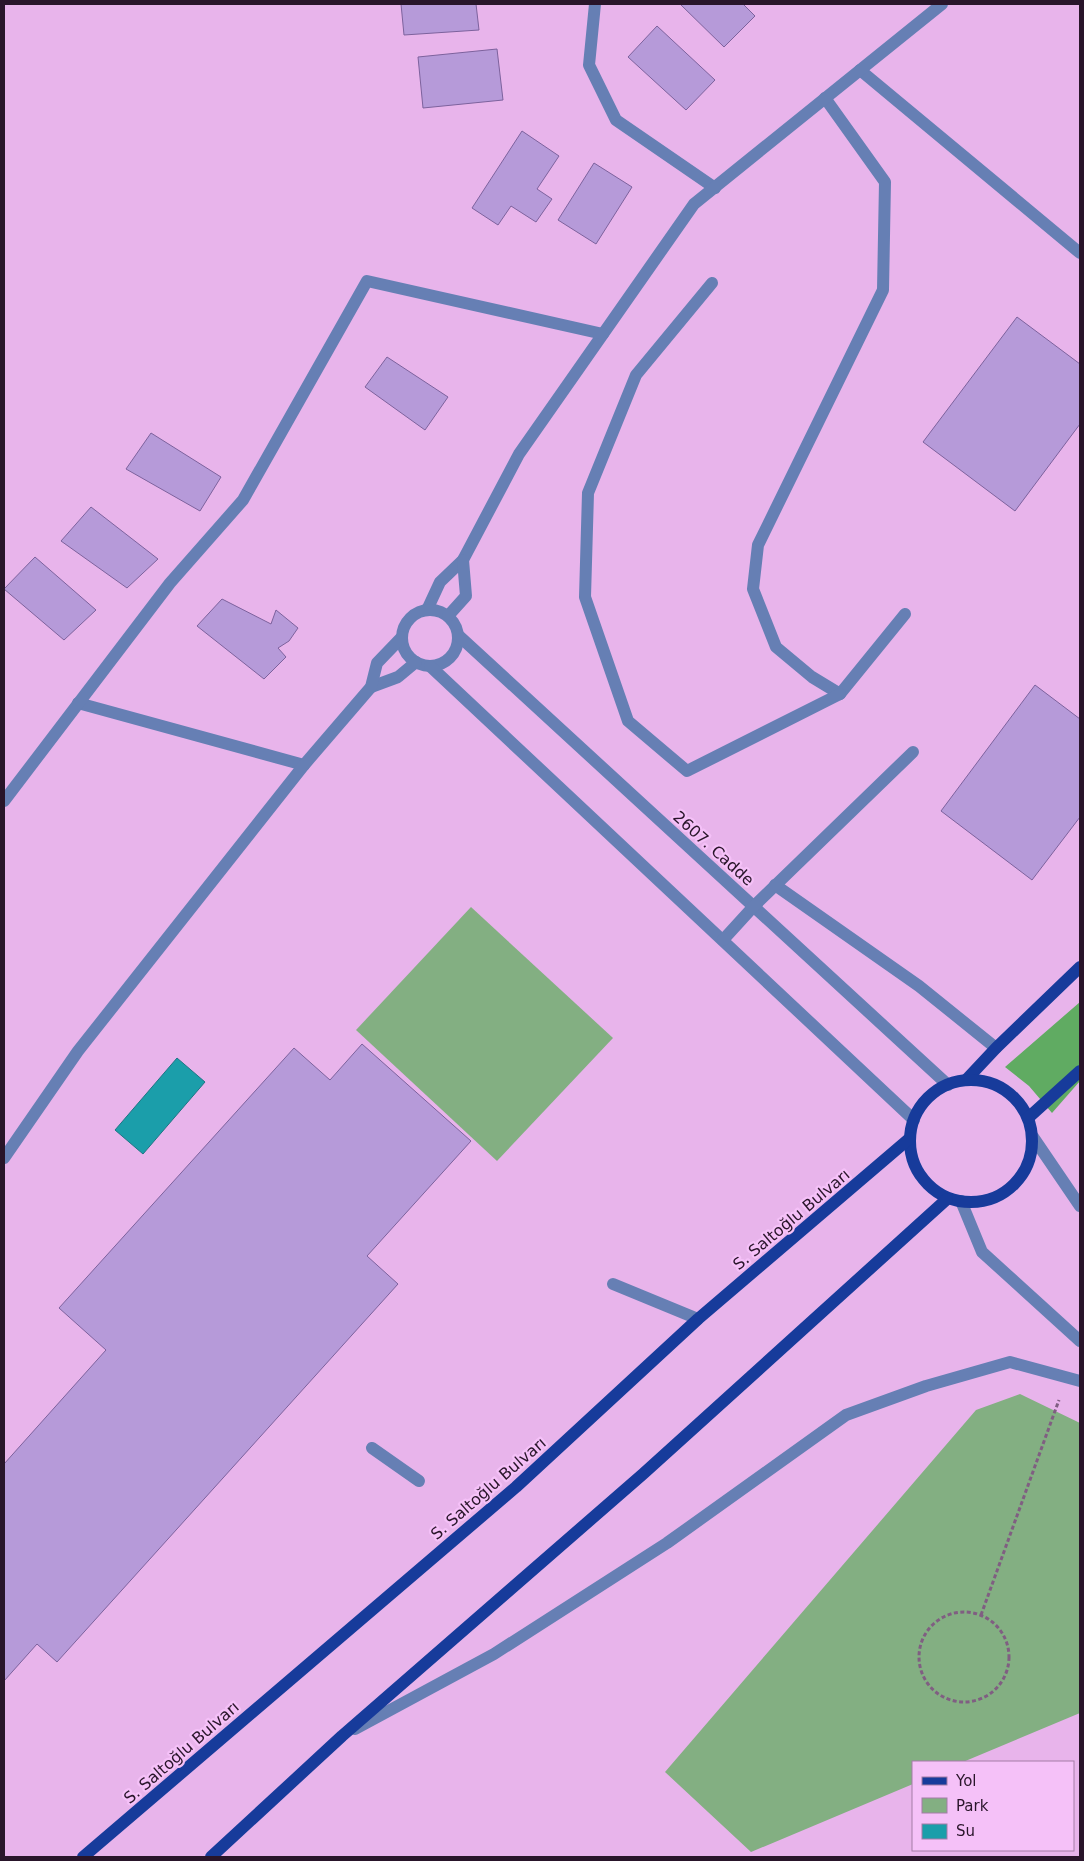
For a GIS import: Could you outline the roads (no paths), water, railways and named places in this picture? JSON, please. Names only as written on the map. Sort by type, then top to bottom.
[{"type":"main road","points":[[966,1080],[996,1048],[1080,967]]},
{"type":"main road","points":[[1028,1118],[1080,1072]]},
{"type":"main road","points":[[966,1080],[986,1082],[1003,1089],[1018,1101],[1028,1118],[1033,1137],[1030,1157],[1022,1176],[1008,1190],[990,1199],[961,1201],[947,1199],[920,1175],[912,1157],[910,1138],[914,1120],[922,1105],[934,1093],[948,1085],[966,1080]]},
{"type":"main road","name":"S. Saltoğlu Bulvarı","points":[[83,1857],[516,1487],[698,1319],[910,1138]]},
{"type":"main road","points":[[211,1857],[342,1736],[643,1474],[947,1199]]},
{"type":"street","points":[[596,4],[589,65],[616,120],[714,188]]},
{"type":"street","points":[[427,610],[440,582],[463,560],[519,454],[694,204],[942,4]]},
{"type":"street","points":[[860,70],[1080,253]]},
{"type":"street","points":[[825,98],[885,182],[883,290],[758,545],[753,589],[776,647],[812,677],[840,694]]},
{"type":"street","points":[[4,801],[170,583],[243,500],[367,281],[603,334]]},
{"type":"street","points":[[712,284],[636,375],[588,493],[585,597],[628,721],[687,771],[840,694],[905,614]]},
{"type":"street","points":[[448,616],[466,596],[463,560]]},
{"type":"street","points":[[4,1158],[78,1051],[304,765],[371,687],[377,663],[402,637],[407,622],[419,612],[435,610],[448,616],[453,622],[458,635],[457,644],[448,660],[430,666]]},
{"type":"street","name":"2607. Cadde","points":[[458,635],[948,1085]]},
{"type":"street","points":[[402,637],[406,652],[416,662],[430,666],[914,1120]]},
{"type":"street","points":[[371,687],[398,677],[416,662]]},
{"type":"street","points":[[78,703],[304,765]]},
{"type":"street","points":[[723,940],[754,906],[913,752]]},
{"type":"street","points":[[776,885],[919,986],[996,1048]]},
{"type":"street","points":[[1033,1137],[1080,1206]]},
{"type":"street","points":[[961,1201],[982,1252],[1080,1342]]},
{"type":"street","points":[[613,1284],[698,1319]]},
{"type":"street","points":[[342,1736],[494,1654],[666,1543],[846,1415],[926,1386],[1010,1362],[1080,1381]]},
{"type":"street","points":[[372,1448],[419,1481]]},
{"type":"water","points":[[177,1058],[205,1082],[143,1154],[115,1130]]}]
